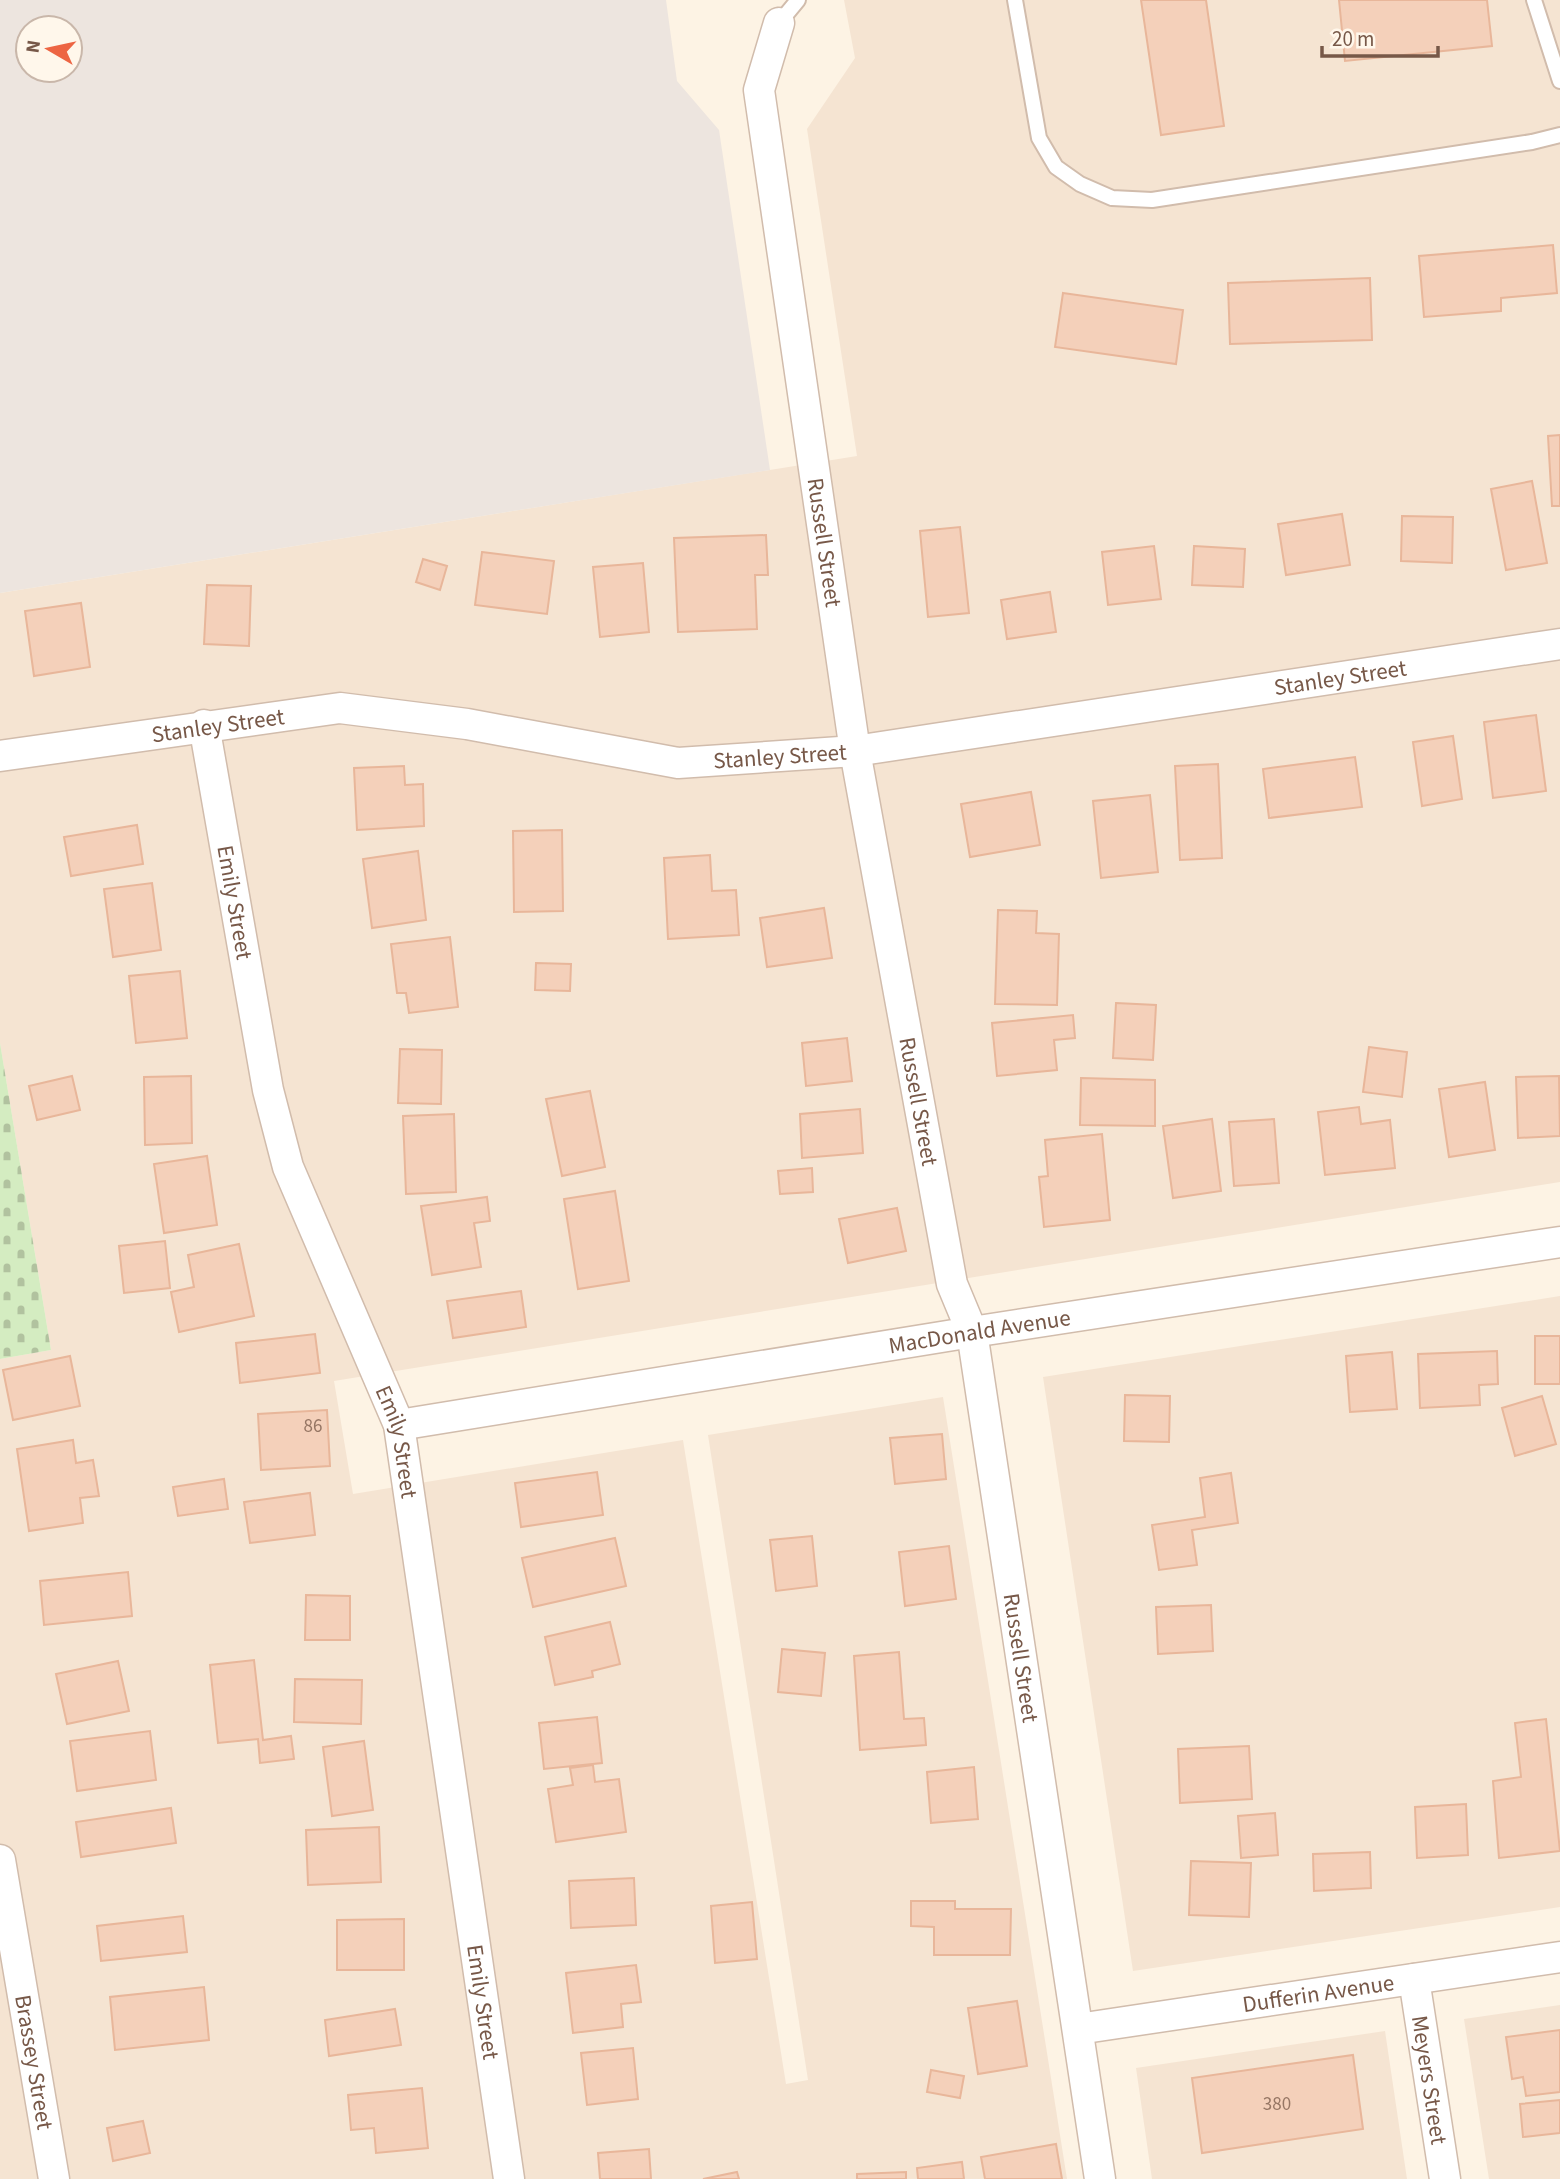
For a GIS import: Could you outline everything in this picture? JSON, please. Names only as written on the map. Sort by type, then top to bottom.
[{"type":"street","name":"Russell Street","points":[[779,23],[759,90],[855,751],[952,1284],[972,1332],[1100,2179]]},
{"type":"street","name":"Stanley Street","points":[[0,756],[204,725],[340,708],[467,724],[678,763],[855,751],[1560,644]]},
{"type":"street","name":"Emily Street","points":[[204,725],[268,1090],[288,1167],[399,1425],[509,2179]]},
{"type":"street","name":"MacDonald Avenue","points":[[399,1425],[972,1332],[1560,1242]]},
{"type":"street","name":"Brassey Street","points":[[0,1860],[54,2179]]},
{"type":"street","name":"Dufferin Avenue","points":[[1078,2029],[1560,1957]]},
{"type":"street","name":"Meyers Street","points":[[1414,1979],[1445,2179]]},
{"type":"lane","points":[[779,23],[798,0]]},
{"type":"lane","points":[[1015,0],[1039,138],[1056,167],[1080,184],[1112,198],[1152,200],[1532,142],[1560,135]]},
{"type":"lane","points":[[1534,0],[1560,81]]},
{"type":"shaded area","points":[[0,0],[666,0],[677,81],[719,130],[770,470],[0,593]]},
{"type":"shaded area","points":[[844,0],[1560,0],[1560,1182],[334,1381],[353,1494],[683,1440],[786,2084],[808,2080],[708,1435],[943,1397],[1067,2179],[0,2179],[0,1359],[51,1350],[0,1043],[0,593],[857,456],[807,129],[855,58]]},
{"type":"shaded area","points":[[1560,1296],[1560,1907],[1133,1971],[1043,1377]]},
{"type":"shaded area","points":[[1560,2005],[1560,2179],[1489,2179],[1464,2019]]},
{"type":"shaded area","points":[[1385,2031],[1407,2179],[1152,2179],[1136,2068]]},
{"type":"green space","points":[[0,1043],[51,1350],[0,1359]]},
{"type":"building","points":[[1141,0],[1206,0],[1224,126],[1161,135]]},
{"type":"building","points":[[1339,0],[1487,0],[1492,46],[1345,61]]},
{"type":"building","points":[[1553,245],[1557,293],[1501,298],[1501,311],[1424,317],[1419,256]]},
{"type":"building","points":[[1370,278],[1372,340],[1230,344],[1228,283]]},
{"type":"building","points":[[1063,293],[1183,310],[1176,364],[1055,347]]},
{"type":"building","points":[[1560,435],[1560,506],[1552,506],[1548,436]]},
{"type":"building","points":[[1532,481],[1547,563],[1506,570],[1491,489]]},
{"type":"building","points":[[1342,514],[1350,565],[1286,575],[1278,524]]},
{"type":"building","points":[[1402,516],[1453,517],[1452,563],[1401,561]]},
{"type":"building","points":[[960,527],[969,613],[928,617],[920,531]]},
{"type":"building","points":[[766,535],[768,575],[755,575],[757,629],[678,632],[674,538]]},
{"type":"building","points":[[1154,546],[1161,599],[1108,605],[1102,552]]},
{"type":"building","points":[[1194,546],[1245,549],[1243,587],[1192,585]]},
{"type":"building","points":[[482,552],[554,561],[547,614],[475,605]]},
{"type":"building","points":[[423,559],[447,566],[440,590],[416,582]]},
{"type":"building","points":[[643,563],[649,632],[600,637],[593,567]]},
{"type":"building","points":[[207,585],[251,586],[249,646],[204,644]]},
{"type":"building","points":[[1050,592],[1056,632],[1007,639],[1001,600]]},
{"type":"building","points":[[81,603],[90,667],[34,676],[25,611]]},
{"type":"building","points":[[1536,715],[1546,791],[1493,798],[1484,722]]},
{"type":"building","points":[[1453,736],[1462,799],[1422,806],[1413,742]]},
{"type":"building","points":[[1355,757],[1362,807],[1269,818],[1263,769]]},
{"type":"building","points":[[1218,764],[1222,858],[1180,860],[1175,766]]},
{"type":"building","points":[[404,766],[405,785],[423,784],[424,826],[357,830],[354,768]]},
{"type":"building","points":[[1031,792],[1040,845],[970,857],[961,804]]},
{"type":"building","points":[[1150,795],[1158,872],[1101,878],[1093,801]]},
{"type":"building","points":[[137,825],[143,864],[71,876],[64,837]]},
{"type":"building","points":[[562,830],[563,911],[514,912],[513,831]]},
{"type":"building","points":[[418,851],[426,920],[372,928],[363,859]]},
{"type":"building","points":[[710,855],[712,891],[736,890],[739,935],[668,939],[664,858]]},
{"type":"building","points":[[152,883],[161,950],[113,957],[104,889]]},
{"type":"building","points":[[824,908],[832,958],[767,967],[760,918]]},
{"type":"building","points":[[998,910],[1037,911],[1036,933],[1059,934],[1057,1005],[995,1004]]},
{"type":"building","points":[[450,937],[458,1007],[409,1013],[406,993],[397,993],[391,944]]},
{"type":"building","points":[[536,963],[571,964],[570,991],[535,990]]},
{"type":"building","points":[[180,971],[187,1038],[136,1043],[129,976]]},
{"type":"building","points":[[1116,1003],[1156,1005],[1153,1060],[1113,1058]]},
{"type":"building","points":[[1073,1015],[1075,1038],[1054,1040],[1057,1070],[997,1076],[992,1023]]},
{"type":"building","points":[[847,1038],[852,1081],[806,1086],[802,1043]]},
{"type":"building","points":[[1369,1047],[1407,1052],[1402,1097],[1363,1092]]},
{"type":"building","points":[[400,1049],[442,1050],[441,1104],[398,1103]]},
{"type":"building","points":[[72,1076],[80,1110],[37,1120],[29,1086]]},
{"type":"building","points":[[191,1076],[192,1143],[145,1145],[144,1077]]},
{"type":"building","points":[[1559,1076],[1560,1136],[1518,1138],[1516,1077]]},
{"type":"building","points":[[1081,1078],[1155,1080],[1155,1126],[1080,1125]]},
{"type":"building","points":[[1485,1082],[1495,1150],[1449,1157],[1439,1089]]},
{"type":"building","points":[[590,1091],[605,1167],[562,1176],[546,1099]]},
{"type":"building","points":[[1359,1107],[1361,1124],[1390,1120],[1395,1168],[1325,1175],[1318,1112]]},
{"type":"building","points":[[860,1109],[863,1153],[802,1158],[800,1114]]},
{"type":"building","points":[[454,1114],[456,1192],[406,1194],[403,1116]]},
{"type":"building","points":[[1212,1119],[1221,1191],[1173,1198],[1163,1126]]},
{"type":"building","points":[[1274,1119],[1279,1183],[1234,1186],[1229,1122]]},
{"type":"building","points":[[1102,1134],[1110,1220],[1044,1227],[1039,1177],[1048,1176],[1045,1140]]},
{"type":"building","points":[[207,1156],[217,1225],[164,1233],[154,1164]]},
{"type":"building","points":[[812,1168],[813,1192],[780,1194],[778,1171]]},
{"type":"building","points":[[615,1191],[629,1281],[578,1289],[564,1199]]},
{"type":"building","points":[[487,1197],[490,1221],[474,1223],[481,1267],[432,1275],[421,1206]]},
{"type":"building","points":[[897,1208],[906,1251],[848,1263],[839,1219]]},
{"type":"building","points":[[165,1241],[170,1288],[124,1293],[119,1246]]},
{"type":"building","points":[[239,1244],[254,1316],[179,1332],[171,1292],[194,1287],[188,1255]]},
{"type":"building","points":[[521,1291],[526,1327],[453,1338],[447,1301]]},
{"type":"building","points":[[315,1334],[320,1373],[240,1383],[236,1343]]},
{"type":"building","points":[[1535,1336],[1560,1336],[1560,1384],[1535,1384]]},
{"type":"building","points":[[1497,1351],[1498,1384],[1479,1385],[1480,1405],[1420,1408],[1418,1354]]},
{"type":"building","points":[[1392,1352],[1397,1409],[1350,1412],[1346,1356]]},
{"type":"building","points":[[70,1356],[80,1406],[13,1420],[3,1370]]},
{"type":"building","points":[[1125,1395],[1170,1396],[1169,1442],[1124,1441]]},
{"type":"building","points":[[1542,1396],[1556,1444],[1515,1456],[1502,1408]]},
{"type":"building","points":[[327,1410],[330,1466],[261,1470],[258,1414]]},
{"type":"building","points":[[942,1434],[946,1479],[895,1484],[890,1438]]},
{"type":"building","points":[[73,1440],[76,1463],[93,1460],[99,1496],[80,1498],[83,1523],[29,1531],[17,1449]]},
{"type":"building","points":[[597,1472],[603,1515],[521,1527],[515,1483]]},
{"type":"building","points":[[1231,1473],[1238,1523],[1192,1530],[1197,1565],[1159,1570],[1152,1525],[1205,1517],[1200,1478]]},
{"type":"building","points":[[224,1479],[228,1509],[178,1516],[173,1487]]},
{"type":"building","points":[[310,1493],[315,1535],[250,1543],[244,1502]]},
{"type":"building","points":[[812,1536],[817,1586],[776,1591],[770,1540]]},
{"type":"building","points":[[615,1538],[626,1586],[533,1607],[522,1558]]},
{"type":"building","points":[[949,1546],[956,1599],[905,1606],[899,1552]]},
{"type":"building","points":[[128,1572],[132,1616],[44,1625],[40,1581]]},
{"type":"building","points":[[306,1595],[350,1596],[350,1640],[305,1640]]},
{"type":"building","points":[[1211,1605],[1213,1651],[1158,1654],[1156,1607]]},
{"type":"building","points":[[610,1622],[620,1664],[592,1671],[593,1677],[555,1685],[545,1637]]},
{"type":"building","points":[[782,1649],[825,1653],[821,1696],[778,1692]]},
{"type":"building","points":[[899,1652],[904,1719],[924,1718],[926,1745],[860,1750],[854,1656]]},
{"type":"building","points":[[254,1660],[263,1740],[291,1736],[294,1759],[260,1763],[258,1739],[218,1743],[210,1665]]},
{"type":"building","points":[[118,1661],[129,1711],[67,1724],[56,1674]]},
{"type":"building","points":[[295,1679],[362,1680],[361,1724],[294,1722]]},
{"type":"building","points":[[597,1717],[602,1763],[544,1769],[539,1723]]},
{"type":"building","points":[[1546,1719],[1560,1851],[1499,1858],[1493,1781],[1521,1777],[1515,1723]]},
{"type":"building","points":[[150,1731],[156,1780],[77,1791],[70,1741]]},
{"type":"building","points":[[364,1741],[373,1810],[332,1816],[323,1747]]},
{"type":"building","points":[[1249,1746],[1252,1799],[1180,1803],[1178,1749]]},
{"type":"building","points":[[593,1765],[595,1782],[619,1779],[626,1832],[556,1842],[548,1789],[573,1785],[570,1768]]},
{"type":"building","points":[[974,1767],[978,1819],[931,1823],[927,1772]]},
{"type":"building","points":[[1466,1804],[1468,1855],[1417,1858],[1415,1807]]},
{"type":"building","points":[[171,1808],[176,1843],[81,1857],[76,1822]]},
{"type":"building","points":[[1275,1813],[1278,1855],[1241,1858],[1238,1816]]},
{"type":"building","points":[[379,1827],[381,1882],[308,1885],[306,1830]]},
{"type":"building","points":[[1370,1852],[1371,1888],[1314,1891],[1313,1854]]},
{"type":"building","points":[[1191,1861],[1251,1863],[1249,1917],[1189,1915]]},
{"type":"building","points":[[634,1878],[636,1925],[571,1928],[569,1881]]},
{"type":"building","points":[[911,1901],[955,1901],[955,1909],[1011,1909],[1010,1955],[934,1955],[934,1927],[911,1926]]},
{"type":"building","points":[[752,1902],[757,1959],[715,1963],[711,1906]]},
{"type":"building","points":[[183,1916],[187,1952],[101,1961],[97,1926]]},
{"type":"building","points":[[404,1919],[404,1970],[337,1970],[337,1920]]},
{"type":"building","points":[[636,1965],[641,2002],[621,2004],[623,2027],[573,2033],[566,1973]]},
{"type":"building","points":[[204,1987],[209,2040],[115,2050],[110,1997]]},
{"type":"building","points":[[1017,2001],[1027,2066],[978,2074],[968,2008]]},
{"type":"building","points":[[395,2009],[401,2045],[329,2056],[325,2020]]},
{"type":"building","points":[[1560,2030],[1560,2092],[1526,2096],[1523,2077],[1512,2079],[1506,2037]]},
{"type":"building","points":[[633,2048],[638,2099],[587,2105],[581,2053]]},
{"type":"building","points":[[1353,2055],[1363,2129],[1202,2153],[1192,2078]]},
{"type":"building","points":[[931,2070],[964,2076],[960,2098],[927,2092]]},
{"type":"building","points":[[422,2088],[428,2148],[376,2153],[374,2128],[351,2130],[348,2095]]},
{"type":"building","points":[[1560,2100],[1560,2133],[1523,2137],[1520,2104]]},
{"type":"building","points":[[143,2121],[150,2153],[113,2161],[107,2128]]},
{"type":"building","points":[[1056,2144],[1062,2179],[985,2179],[981,2157]]},
{"type":"building","points":[[649,2149],[651,2179],[600,2179],[598,2153]]},
{"type":"building","points":[[962,2162],[964,2179],[918,2179],[917,2168]]},
{"type":"building","points":[[737,2172],[739,2179],[703,2179]]},
{"type":"building","points":[[906,2172],[906,2179],[857,2179],[857,2174]]}]
